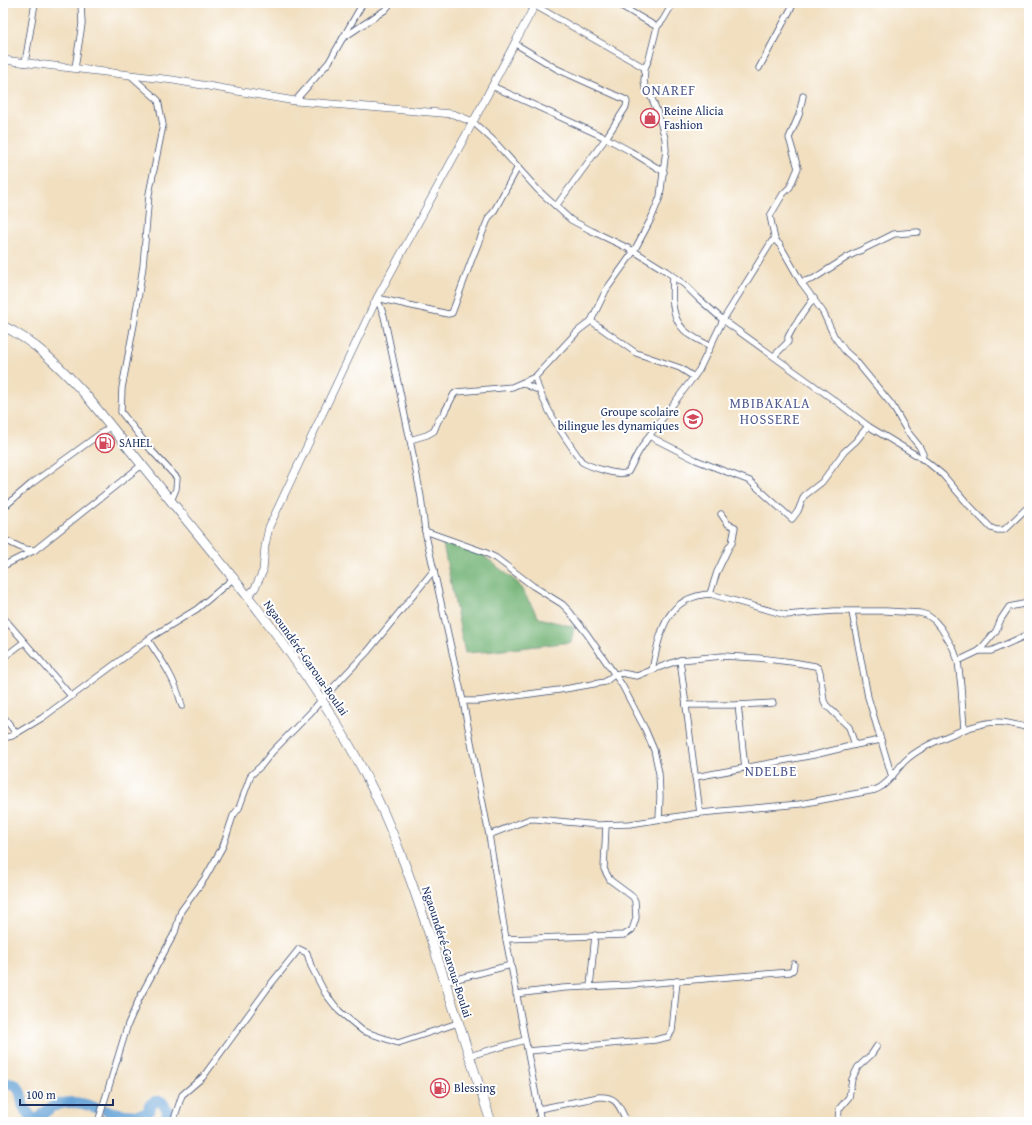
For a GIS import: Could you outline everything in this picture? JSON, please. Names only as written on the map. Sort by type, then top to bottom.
[{"type":"highway","name":"Ngaoundéré-Garoua-Boulai","points":[[3,326],[38,348],[85,394],[234,578],[322,699],[341,731],[383,811],[414,890],[491,1122]]},
{"type":"street","points":[[25,63],[35,3]]},
{"type":"street","points":[[75,68],[82,24],[81,3]]},
{"type":"street","points":[[295,101],[329,62],[363,3]]},
{"type":"street","points":[[342,39],[385,10],[391,3]]},
{"type":"street","points":[[616,3],[657,27]]},
{"type":"street","points":[[410,440],[427,435],[434,431],[438,421],[454,394],[457,392],[508,388],[535,377],[578,332],[591,321],[606,290],[634,251],[657,207],[664,172],[665,138],[657,111],[645,87],[645,68],[649,59],[657,27],[673,3]]},
{"type":"street","points":[[758,68],[794,3]]},
{"type":"street","points":[[247,597],[255,588],[263,571],[266,546],[272,520],[377,298],[473,122],[535,4],[645,68]]},
{"type":"street","points":[[514,43],[557,69],[626,100],[627,102],[626,107],[606,138],[556,206]]},
{"type":"street","points":[[3,60],[173,80],[295,101],[453,114],[473,122],[494,141],[538,190],[571,220],[634,251],[669,274],[724,320],[868,426],[922,459],[943,475],[991,528],[1004,530],[1029,506]]},
{"type":"street","points":[[128,74],[158,100],[163,126],[149,194],[143,266],[122,388],[121,412],[151,450],[177,478],[176,489],[171,501]]},
{"type":"street","points":[[492,86],[606,138],[664,172]]},
{"type":"street","points":[[803,96],[799,115],[789,138],[798,168],[790,187],[783,194],[770,216],[775,240],[780,245],[801,282],[823,312],[834,336],[845,351],[855,360],[892,405],[907,431],[924,455],[922,459]]},
{"type":"street","points":[[377,298],[448,314],[452,313],[489,217],[493,213],[518,167]]},
{"type":"street","points":[[801,282],[813,279],[849,256],[884,238],[894,234],[918,232]]},
{"type":"street","points":[[535,377],[538,390],[582,462],[589,466],[625,474],[628,472],[648,436],[694,377],[705,360],[710,346],[724,320],[772,241],[775,240]]},
{"type":"street","points":[[669,274],[672,304],[678,321],[690,336],[710,346]]},
{"type":"street","points":[[377,298],[384,316],[410,440],[421,500],[425,532],[463,701],[490,834],[506,939],[541,1122]]},
{"type":"street","points":[[774,356],[788,342],[788,337],[794,326],[814,298]]},
{"type":"street","points":[[591,321],[636,353],[680,368],[694,377]]},
{"type":"street","points":[[522,383],[538,390]]},
{"type":"street","points":[[3,508],[31,484],[111,426]]},
{"type":"street","points":[[648,436],[696,460],[750,481],[792,519],[798,511],[804,496],[822,482],[844,452],[856,441],[868,426]]},
{"type":"street","points":[[3,566],[35,550],[143,464]]},
{"type":"street","points":[[710,594],[717,572],[732,543],[735,527],[728,524],[721,514]]},
{"type":"street","points":[[425,532],[484,552],[496,558],[533,586],[562,604],[587,634],[615,674],[633,705],[654,750],[659,781],[659,819]]},
{"type":"street","points":[[3,539],[24,549],[35,550]]},
{"type":"street","points":[[98,1122],[128,1024],[140,997],[175,932],[181,911],[205,878],[223,846],[233,816],[239,808],[251,775],[368,651],[434,570]]},
{"type":"street","points":[[3,738],[16,733],[42,718],[148,640],[197,609],[234,578]]},
{"type":"street","points":[[652,670],[660,634],[672,611],[686,600],[701,594],[710,594],[786,615],[834,611],[886,611],[920,613],[927,615],[941,628],[953,648],[958,661],[964,730]]},
{"type":"street","points":[[958,661],[979,651],[996,631],[1001,620],[1010,607],[1023,604],[1029,608]]},
{"type":"street","points":[[852,612],[868,697],[892,776]]},
{"type":"street","points":[[3,617],[71,696]]},
{"type":"street","points":[[979,651],[991,651],[1029,634]]},
{"type":"street","points":[[148,640],[167,668],[178,690],[182,706]]},
{"type":"street","points":[[3,658],[24,642]]},
{"type":"street","points":[[463,701],[559,690],[605,682],[615,674],[620,673],[637,676],[680,660],[723,656],[785,661],[815,666],[818,668],[820,672],[824,701],[826,705],[849,727],[854,745]]},
{"type":"street","points":[[680,660],[700,813]]},
{"type":"street","points":[[686,705],[773,703]]},
{"type":"street","points":[[738,705],[745,768]]},
{"type":"street","points":[[3,716],[16,733]]},
{"type":"street","points":[[490,834],[514,824],[536,819],[606,825],[630,824],[700,813],[800,804],[875,790],[880,788],[913,754],[964,730],[993,722],[1015,724],[1029,728]]},
{"type":"street","points":[[696,777],[814,755],[881,740]]},
{"type":"street","points":[[506,939],[624,935],[632,930],[636,918],[635,901],[633,897],[610,880],[604,869],[606,825]]},
{"type":"street","points":[[590,987],[595,935]]},
{"type":"street","points":[[173,1122],[182,1095],[203,1077],[270,985],[299,949],[306,953],[325,993],[339,1011],[363,1031],[398,1043],[458,1023]]},
{"type":"street","points":[[516,994],[563,988],[790,972],[794,964]]},
{"type":"street","points":[[445,982],[511,965]]},
{"type":"street","points":[[528,1051],[655,1040],[668,1037],[672,1031],[677,981]]},
{"type":"street","points":[[469,1056],[525,1040]]},
{"type":"street","points":[[838,1122],[839,1109],[849,1097],[852,1079],[858,1067],[871,1055],[877,1046]]},
{"type":"street","points":[[539,1109],[599,1097],[609,1097],[617,1102],[627,1122]]},
{"type":"green space","points":[[443,544],[479,552],[518,583],[539,618],[574,627],[571,642],[465,653]]},
{"type":"waterway","points":[[3,1082],[16,1085],[19,1089],[23,1106],[33,1119],[40,1118],[45,1112],[58,1104],[73,1103],[89,1105],[96,1108]]},
{"type":"waterway","points":[[107,1111],[130,1115],[142,1115],[150,1110],[149,1106],[152,1103],[160,1101],[168,1111],[165,1120],[161,1122]]},
{"type":"place","name":"Reine Alicia Fashion","points":[[650,118]]},
{"type":"place","name":"Groupe scolaire bilingue les dynamiques","points":[[693,419]]},
{"type":"place","name":"SAHEL","points":[[105,443]]},
{"type":"place","name":"Blessing","points":[[440,1088]]},
{"type":"district","name":"ONAREF","points":[[669,90]]},
{"type":"district","name":"MBIBAKALA HOSSERE","points":[[770,412]]},
{"type":"district","name":"NDELBE","points":[[771,771]]}]
